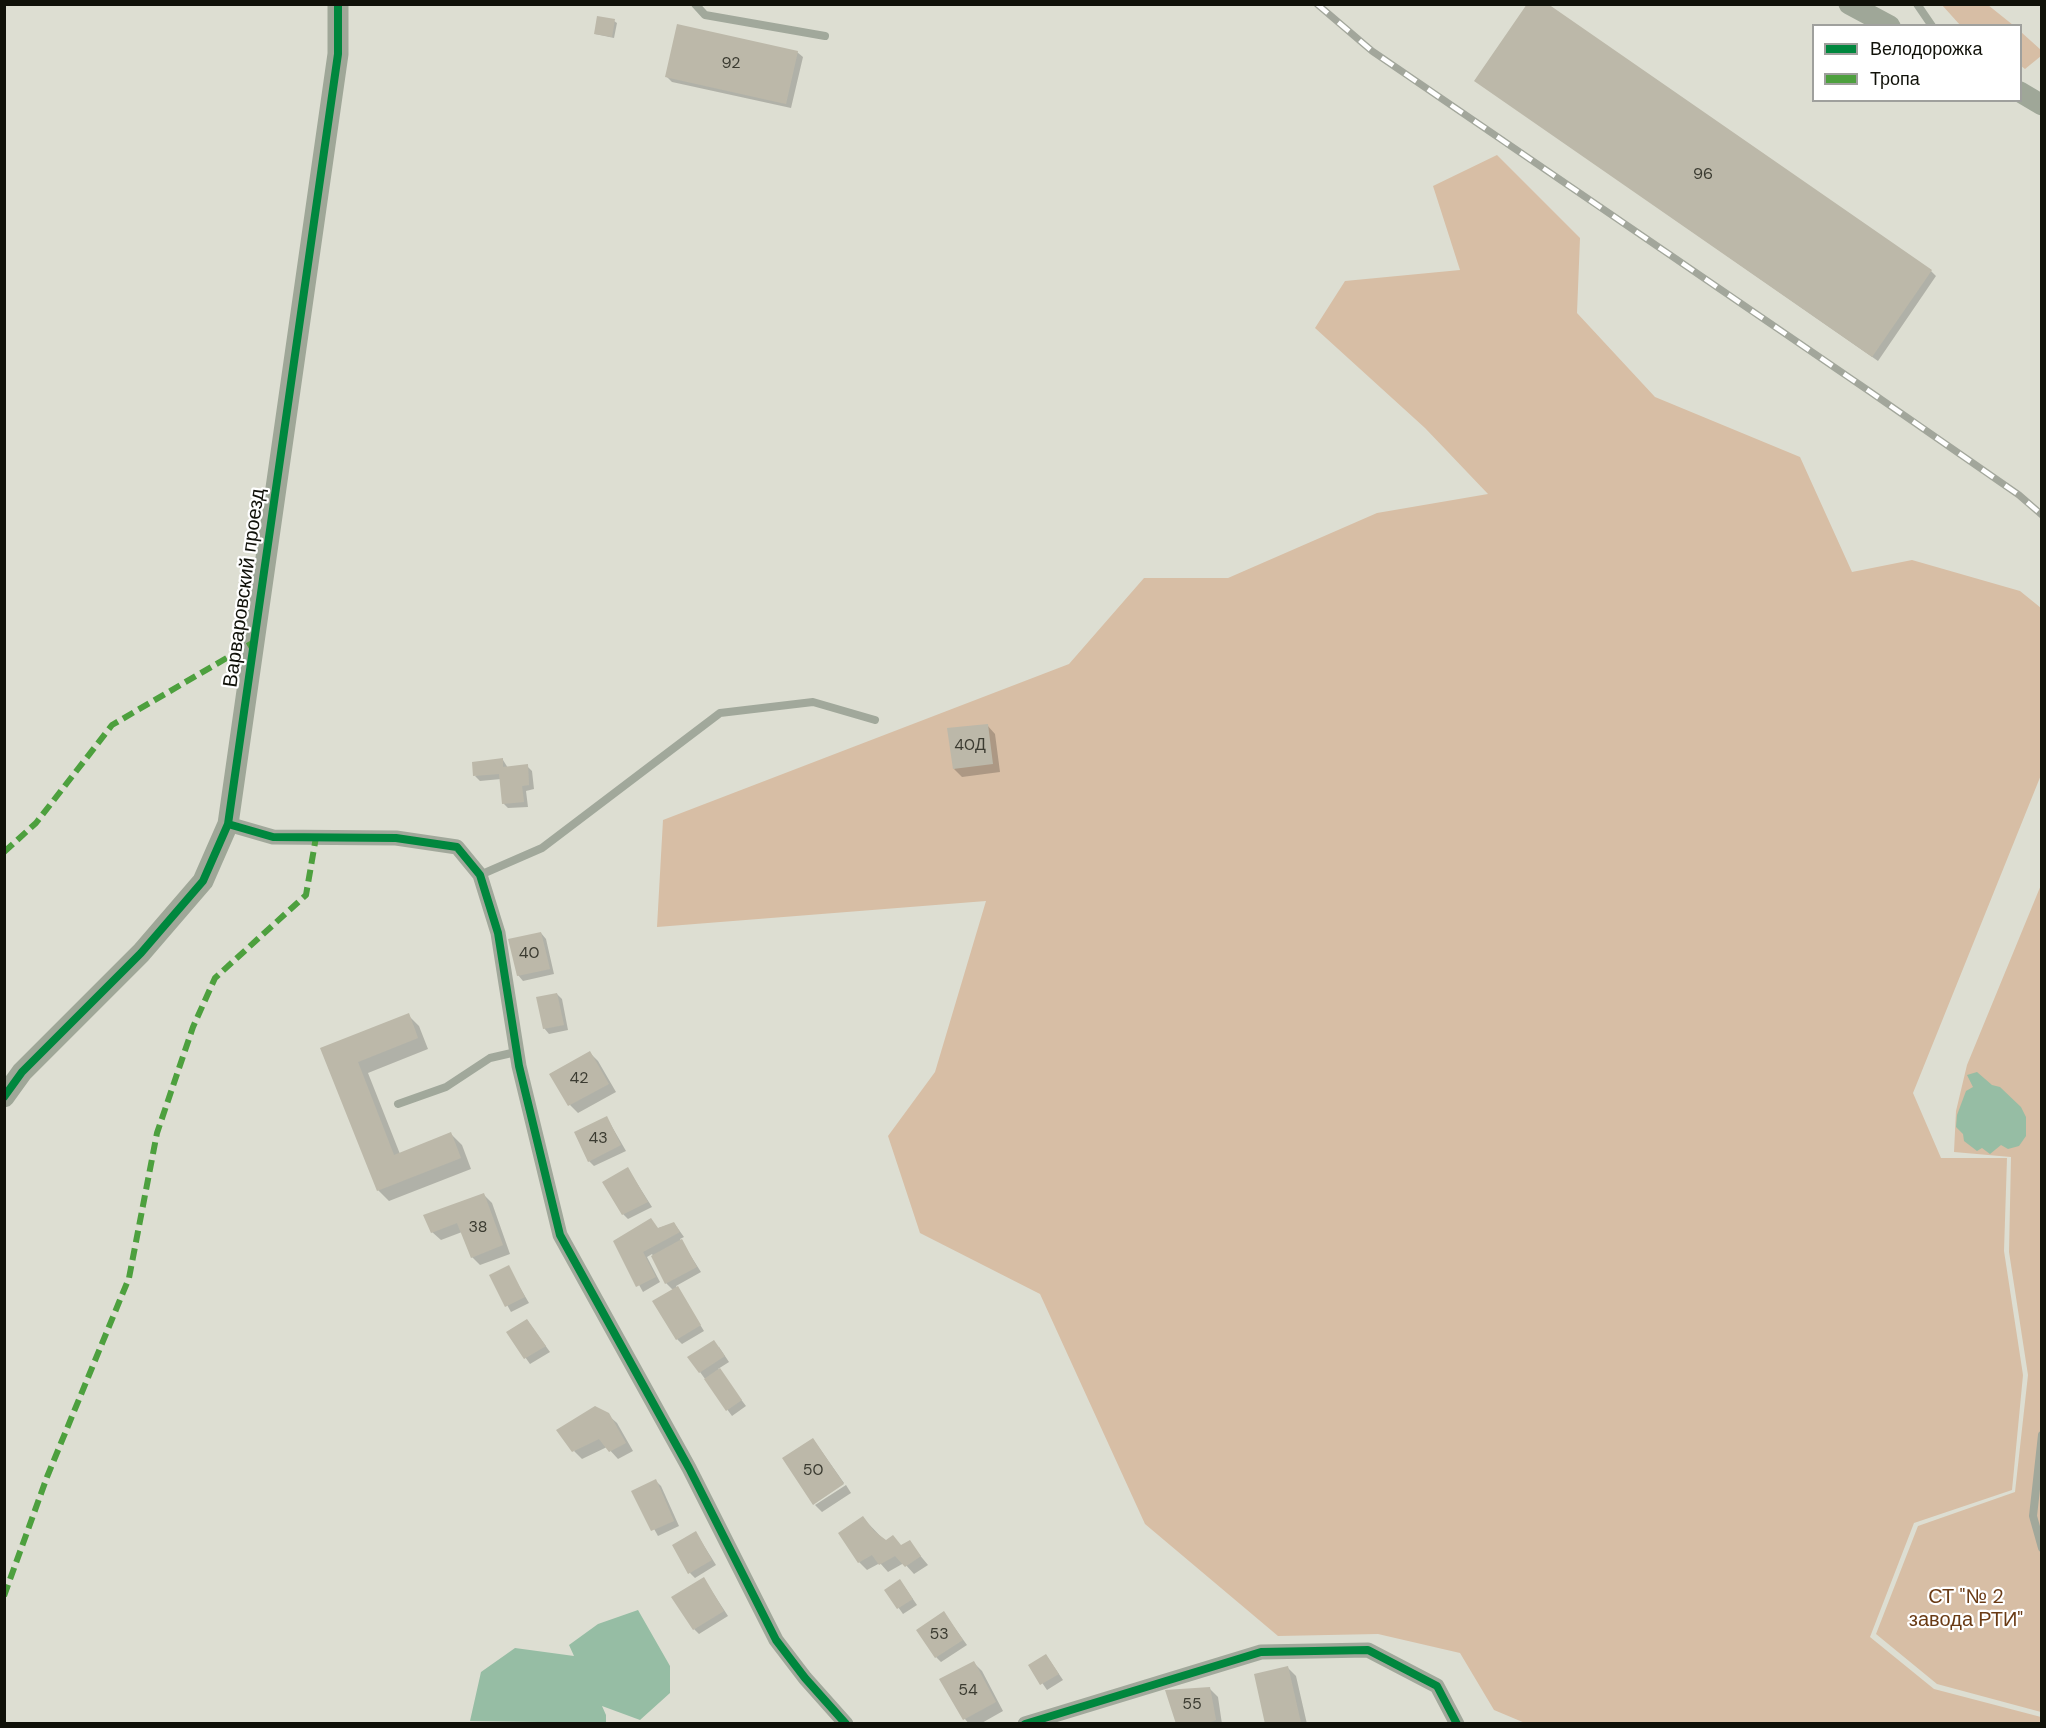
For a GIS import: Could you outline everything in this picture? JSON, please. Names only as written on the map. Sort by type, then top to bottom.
[{"type":"street","name":"Варваровский проезд","points":[[4,1096],[22,1072],[141,953],[203,881],[228,824],[338,54],[338,4]]},
{"type":"street","points":[[1849,4],[1886,24]]},
{"type":"street","points":[[2022,93],[2042,105]]},
{"type":"street","points":[[228,824],[273,837],[396,838],[457,847],[480,875],[498,933],[516,1052],[560,1235],[690,1468],[776,1640],[805,1678],[846,1724]]},
{"type":"street","points":[[1025,1724],[1261,1652],[1368,1650],[1437,1686],[1457,1724]]},
{"type":"lane","points":[[695,4],[705,15],[825,36]]},
{"type":"lane","points":[[1917,4],[1931,24]]},
{"type":"lane","points":[[480,875],[542,848],[720,713],[813,702],[875,720]]},
{"type":"lane","points":[[398,1104],[446,1087],[490,1058],[516,1052]]},
{"type":"lane","points":[[2042,1435],[2033,1516],[2042,1548]]},
{"type":"green space","points":[[1942,5],[1988,5],[2012,24],[1959,24]]},
{"type":"green space","points":[[2022,33],[2041,50],[2041,56],[2025,69],[2022,67]]},
{"type":"green space","points":[[1497,155],[1580,238],[1577,313],[1655,397],[1800,457],[1852,572],[1912,560],[2020,591],[2041,608],[2041,775],[1913,1093],[1941,1158],[2007,1158],[2004,1251],[2023,1375],[2012,1490],[1914,1523],[1870,1637],[1934,1689],[2041,1717],[2041,1723],[1525,1723],[1494,1710],[1460,1653],[1378,1634],[1278,1636],[1145,1524],[1040,1294],[920,1233],[888,1136],[935,1072],[986,901],[657,927],[663,820],[1069,664],[1144,578],[1228,578],[1377,513],[1488,494],[1425,428],[1315,328],[1345,281],[1460,270],[1433,186]]},
{"type":"green space","name":"СТ \"№ 2 завода РТИ\"","points":[[2041,885],[2041,1712],[1937,1684],[1876,1634],[1918,1526],[2015,1492],[2028,1375],[2009,1252],[2011,1157],[1954,1152],[1956,1111],[1967,1065]]},
{"type":"shaded area","points":[[1977,1072],[1992,1085],[2000,1087],[2021,1107],[2026,1117],[2026,1136],[2019,1146],[2008,1149],[2001,1145],[1990,1154],[1982,1148],[1977,1151],[1964,1141],[1963,1134],[1956,1127],[1957,1115],[1966,1091],[1973,1087],[1967,1075]]},
{"type":"shaded area","points":[[638,1610],[670,1666],[670,1693],[640,1720],[602,1706],[606,1715],[606,1723],[470,1721],[481,1672],[515,1648],[574,1656],[569,1645],[598,1624]]},
{"type":"building","points":[[1527,4],[1548,4],[1932,270],[1872,357],[1474,81]]},
{"type":"building","points":[[597,16],[615,19],[612,37],[594,34]]},
{"type":"building","points":[[677,24],[798,51],[786,104],[665,77]]},
{"type":"building","points":[[988,724],[993,764],[953,769],[947,728]]},
{"type":"building","points":[[503,758],[503,767],[528,764],[529,785],[522,786],[524,802],[502,804],[499,774],[473,776],[472,762]]},
{"type":"building","points":[[541,932],[550,969],[517,976],[508,939]]},
{"type":"building","points":[[557,993],[564,1025],[543,1029],[536,997]]},
{"type":"building","points":[[409,1013],[418,1038],[358,1062],[394,1155],[451,1132],[461,1158],[377,1191],[320,1048]]},
{"type":"building","points":[[590,1051],[609,1084],[568,1106],[549,1074]]},
{"type":"building","points":[[607,1116],[621,1145],[588,1162],[574,1132]]},
{"type":"building","points":[[628,1167],[648,1202],[622,1215],[602,1182]]},
{"type":"building","points":[[484,1193],[503,1245],[471,1258],[457,1223],[431,1233],[423,1215]]},
{"type":"building","points":[[651,1218],[658,1228],[674,1222],[680,1232],[643,1252],[656,1277],[636,1287],[613,1241]]},
{"type":"building","points":[[682,1239],[697,1267],[665,1284],[651,1256]]},
{"type":"building","points":[[509,1265],[525,1297],[505,1307],[489,1275]]},
{"type":"building","points":[[678,1286],[701,1325],[676,1340],[652,1301]]},
{"type":"building","points":[[527,1319],[546,1346],[524,1359],[506,1332]]},
{"type":"building","points":[[714,1340],[725,1356],[699,1373],[687,1357]]},
{"type":"building","points":[[720,1368],[742,1400],[726,1411],[704,1379]]},
{"type":"building","points":[[595,1406],[609,1413],[626,1443],[609,1452],[599,1439],[572,1452],[556,1430]]},
{"type":"building","points":[[813,1438],[844,1484],[813,1505],[782,1458]]},
{"type":"building","points":[[656,1479],[674,1521],[651,1531],[631,1491]]},
{"type":"building","points":[[863,1516],[874,1531],[886,1540],[893,1535],[901,1545],[910,1540],[921,1556],[905,1567],[895,1556],[879,1565],[872,1555],[858,1563],[838,1533]]},
{"type":"building","points":[[696,1531],[712,1560],[688,1574],[672,1545]]},
{"type":"building","points":[[704,1577],[724,1611],[693,1630],[671,1597]]},
{"type":"building","points":[[900,1579],[913,1599],[897,1609],[884,1590]]},
{"type":"building","points":[[944,1611],[963,1640],[935,1658],[916,1630]]},
{"type":"building","points":[[1046,1654],[1059,1674],[1040,1685],[1028,1665]]},
{"type":"building","points":[[974,1661],[996,1702],[963,1720],[939,1679]]},
{"type":"building","points":[[1288,1666],[1301,1723],[1265,1724],[1254,1674]]},
{"type":"building","points":[[1210,1687],[1216,1720],[1205,1724],[1176,1724],[1165,1690]]},
{"type":"railway","points":[[1317,4],[1372,51],[1869,391],[2019,495],[2042,515]]},
{"type":"marked path","points":[[4,852],[36,823],[112,725],[254,642]]},
{"type":"marked path","points":[[4,1596],[47,1477],[129,1278],[157,1133],[193,1027],[215,978],[306,895],[316,837]]},
{"type":"cycle path","points":[[4,1097],[22,1072],[141,953],[203,881],[228,824],[338,54],[338,4]]},
{"type":"cycle path","points":[[228,824],[273,837],[396,838],[457,847],[480,875],[498,933],[519,1066],[560,1235],[689,1468],[776,1640],[805,1678],[846,1724]]},
{"type":"cycle path","points":[[1025,1724],[1261,1652],[1368,1650],[1437,1686],[1457,1724]]}]
